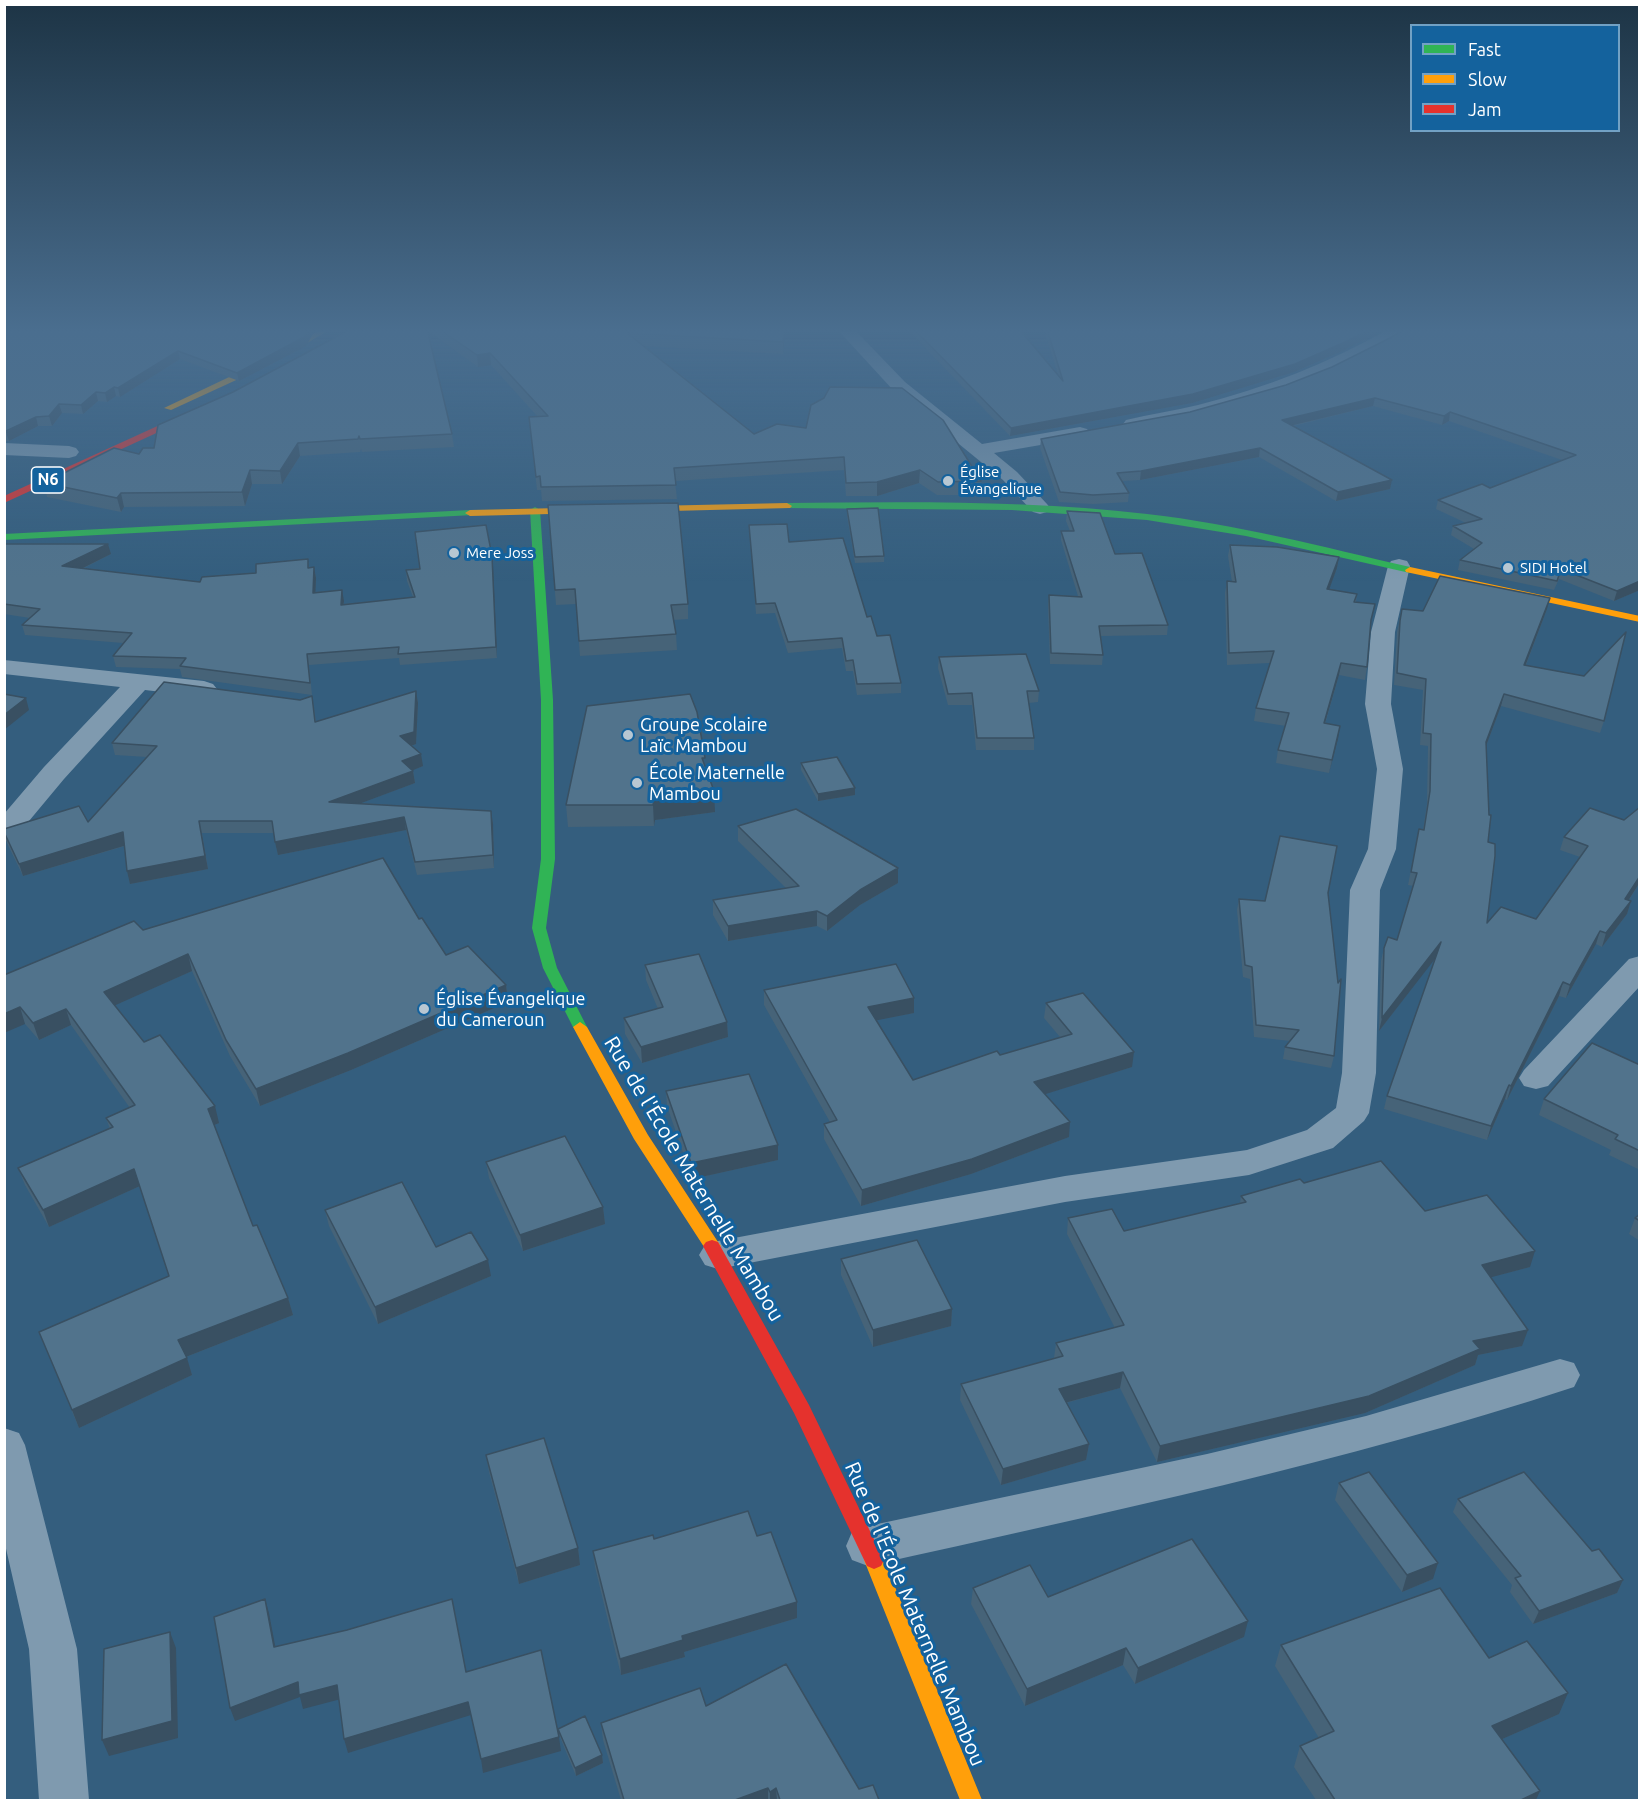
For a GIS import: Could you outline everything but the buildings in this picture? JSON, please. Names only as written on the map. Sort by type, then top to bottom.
[{"type":"main road","name":"N6","points":[[4,500],[192,413]]},
{"type":"main road","name":"N6","points":[[37,466],[75,449]]},
{"type":"main road","points":[[4,537],[535,510],[962,504],[1148,517],[1399,566],[1640,619]]},
{"type":"main road","name":"Rue de l'École Maternelle Mambou","points":[[535,510],[547,711],[548,859],[539,928],[550,968],[611,1088],[661,1172],[718,1255],[802,1410],[868,1546],[971,1800]]},
{"type":"street","points":[[933,413],[1010,476],[1040,508]]},
{"type":"street","points":[[979,450],[1105,429],[1177,413]]},
{"type":"street","points":[[4,449],[75,449]]},
{"type":"street","points":[[718,1255],[1065,1189],[1249,1161],[1320,1139],[1353,1113],[1359,1073],[1365,890],[1382,849],[1390,769],[1378,704],[1383,632],[1399,566]]},
{"type":"street","points":[[4,667],[222,692]]},
{"type":"street","points":[[4,833],[54,772],[140,681]]},
{"type":"street","points":[[1536,1078],[1640,966]]},
{"type":"street","points":[[868,1546],[1207,1472],[1366,1433],[1560,1375]]},
{"type":"street","points":[[4,1445],[52,1649],[64,1800]]},
{"type":"traffic: fast","points":[[787,506],[922,505],[1102,512],[1180,521],[1246,533],[1410,570]]},
{"type":"traffic: fast","points":[[535,510],[547,700],[548,859],[539,928],[550,968],[580,1027]]},
{"type":"traffic: fast","points":[[4,537],[470,513]]},
{"type":"traffic: slow","points":[[470,513],[787,506]]},
{"type":"traffic: slow","points":[[1410,570],[1640,619]]},
{"type":"traffic: slow","points":[[580,1027],[642,1139],[712,1246]]},
{"type":"traffic: slow","points":[[874,1560],[971,1800]]},
{"type":"traffic: jam","points":[[4,500],[192,413]]},
{"type":"traffic: jam","points":[[712,1246],[802,1410],[874,1560]]},
{"type":"place","name":"Église Évangelique","points":[[948,481]]},
{"type":"place","name":"Mere Joss","points":[[454,553]]},
{"type":"place","name":"SIDI Hotel","points":[[1508,568]]},
{"type":"place","name":"Groupe Scolaire Laïc Mambou","points":[[628,735]]},
{"type":"place","name":"École Maternelle Mambou","points":[[637,783]]},
{"type":"place","name":"Église Évangelique du Cameroun","points":[[424,1009]]}]
